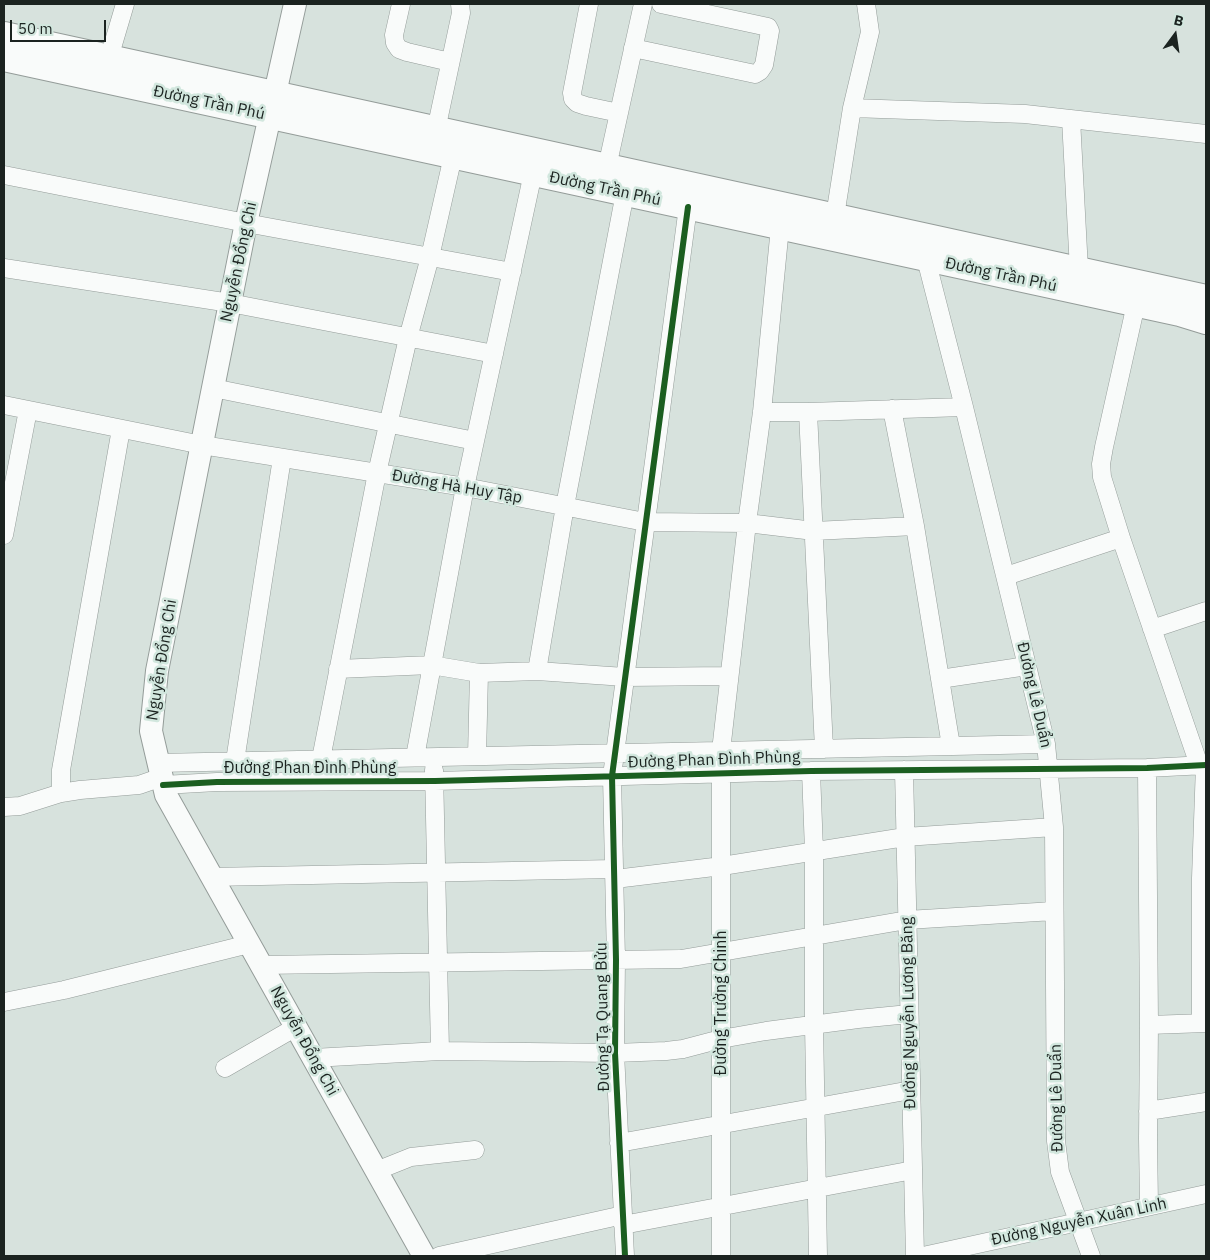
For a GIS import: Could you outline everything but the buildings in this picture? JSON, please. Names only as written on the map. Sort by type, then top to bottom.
[{"type":"highway","name":"Đường Trần Phú","points":[[4,35],[109,58],[453,156],[533,173],[835,216],[1198,295]]},
{"type":"highway","name":"Đường Trần Phú","points":[[4,58],[273,106],[436,130],[688,207],[1180,313],[1206,321]]},
{"type":"main road","name":"Nguyễn Đổng Chi","points":[[295,4],[246,223],[213,388],[157,671],[151,730],[166,795],[424,1256]]},
{"type":"street","points":[[109,58],[125,4]]},
{"type":"street","points":[[402,4],[394,35],[395,43],[399,49],[450,62]]},
{"type":"street","points":[[436,130],[461,13],[460,4]]},
{"type":"street","points":[[589,4],[572,93],[573,98],[577,103],[586,106],[619,112]]},
{"type":"street","points":[[537,671],[565,506],[611,183],[619,112],[643,4]]},
{"type":"street","points":[[633,48],[754,74],[760,71],[764,65],[770,30],[768,27],[662,4]]},
{"type":"street","points":[[835,216],[852,108],[870,32],[866,4]]},
{"type":"street","points":[[852,108],[1025,114],[1206,134]]},
{"type":"street","points":[[1071,119],[1079,270]]},
{"type":"street","points":[[321,759],[377,473],[453,156]]},
{"type":"street","points":[[415,757],[465,487],[533,173]]},
{"type":"street","points":[[4,174],[246,223],[512,272]]},
{"type":"street","name":"Đường Tạ Quang Bửu","points":[[625,1256],[615,1053],[616,960],[612,776],[688,207]]},
{"type":"street","name":"Đường Trường Chinh","points":[[721,1256],[722,750],[747,524],[762,412],[780,227]]},
{"type":"street","name":"Đường Lê Duẩn","points":[[926,259],[1006,576],[1046,744],[1050,769],[1054,827],[1056,1141],[1060,1172],[1091,1256]]},
{"type":"street","points":[[4,268],[230,303],[494,354]]},
{"type":"street","points":[[1136,304],[1102,464],[1106,493],[1152,629],[1203,765],[1204,1023],[1150,1026]]},
{"type":"street","points":[[213,388],[476,441]]},
{"type":"street","name":"Đường Hà Huy Tập","points":[[4,406],[202,445],[465,487],[645,522],[747,524],[814,531],[915,526]]},
{"type":"street","points":[[762,412],[964,407]]},
{"type":"street","points":[[892,409],[915,526],[951,746]]},
{"type":"street","points":[[4,535],[28,410]]},
{"type":"street","points":[[808,412],[824,749]]},
{"type":"street","points":[[61,793],[61,770],[77,688],[95,571],[121,429]]},
{"type":"street","points":[[234,761],[282,458]]},
{"type":"street","points":[[1006,576],[1121,538]]},
{"type":"street","points":[[1152,629],[1206,611]]},
{"type":"street","points":[[338,669],[431,665],[479,673],[537,671],[625,677],[730,676]]},
{"type":"street","points":[[940,679],[1027,666]]},
{"type":"street","points":[[476,756],[479,673]]},
{"type":"street","name":"Đường Phan Đình Phùng","points":[[161,775],[234,761],[1046,744]]},
{"type":"street","points":[[434,757],[440,1051]]},
{"type":"street","name":"Đường Phan Đình Phùng","points":[[161,775],[217,782],[435,781],[811,771],[1147,768],[1203,765]]},
{"type":"street","points":[[1147,768],[1150,1026],[1148,1111],[1149,1206]]},
{"type":"street","name":"Đường Nguyễn Lương Băng","points":[[904,770],[915,1256]]},
{"type":"street","points":[[811,771],[814,851],[814,1024],[818,1256]]},
{"type":"street","points":[[4,807],[20,806],[61,793],[99,787],[139,786],[161,775]]},
{"type":"street","points":[[211,877],[437,873],[614,874],[722,866],[905,837],[1054,827]]},
{"type":"street","points":[[261,965],[681,959],[907,920],[1054,911]]},
{"type":"street","points":[[4,1002],[64,990],[249,944]]},
{"type":"street","points":[[313,1058],[440,1051],[615,1053],[683,1049],[721,1039],[814,1024],[909,1014]]},
{"type":"street","points":[[225,1068],[296,1027]]},
{"type":"street","points":[[619,1143],[911,1090]]},
{"type":"street","points":[[1148,1111],[1206,1102]]},
{"type":"street","points":[[376,1171],[411,1157],[475,1150]]},
{"type":"street","points":[[439,1256],[623,1220],[721,1207],[913,1170]]},
{"type":"street","name":"Đường Nguyễn Xuân Linh","points":[[924,1256],[1206,1194]]},
{"type":"cycle path","points":[[625,1256],[615,1053],[616,960],[612,776],[688,207]]},
{"type":"cycle path","points":[[163,785],[217,782],[435,781],[811,771],[1147,768],[1206,765]]}]
